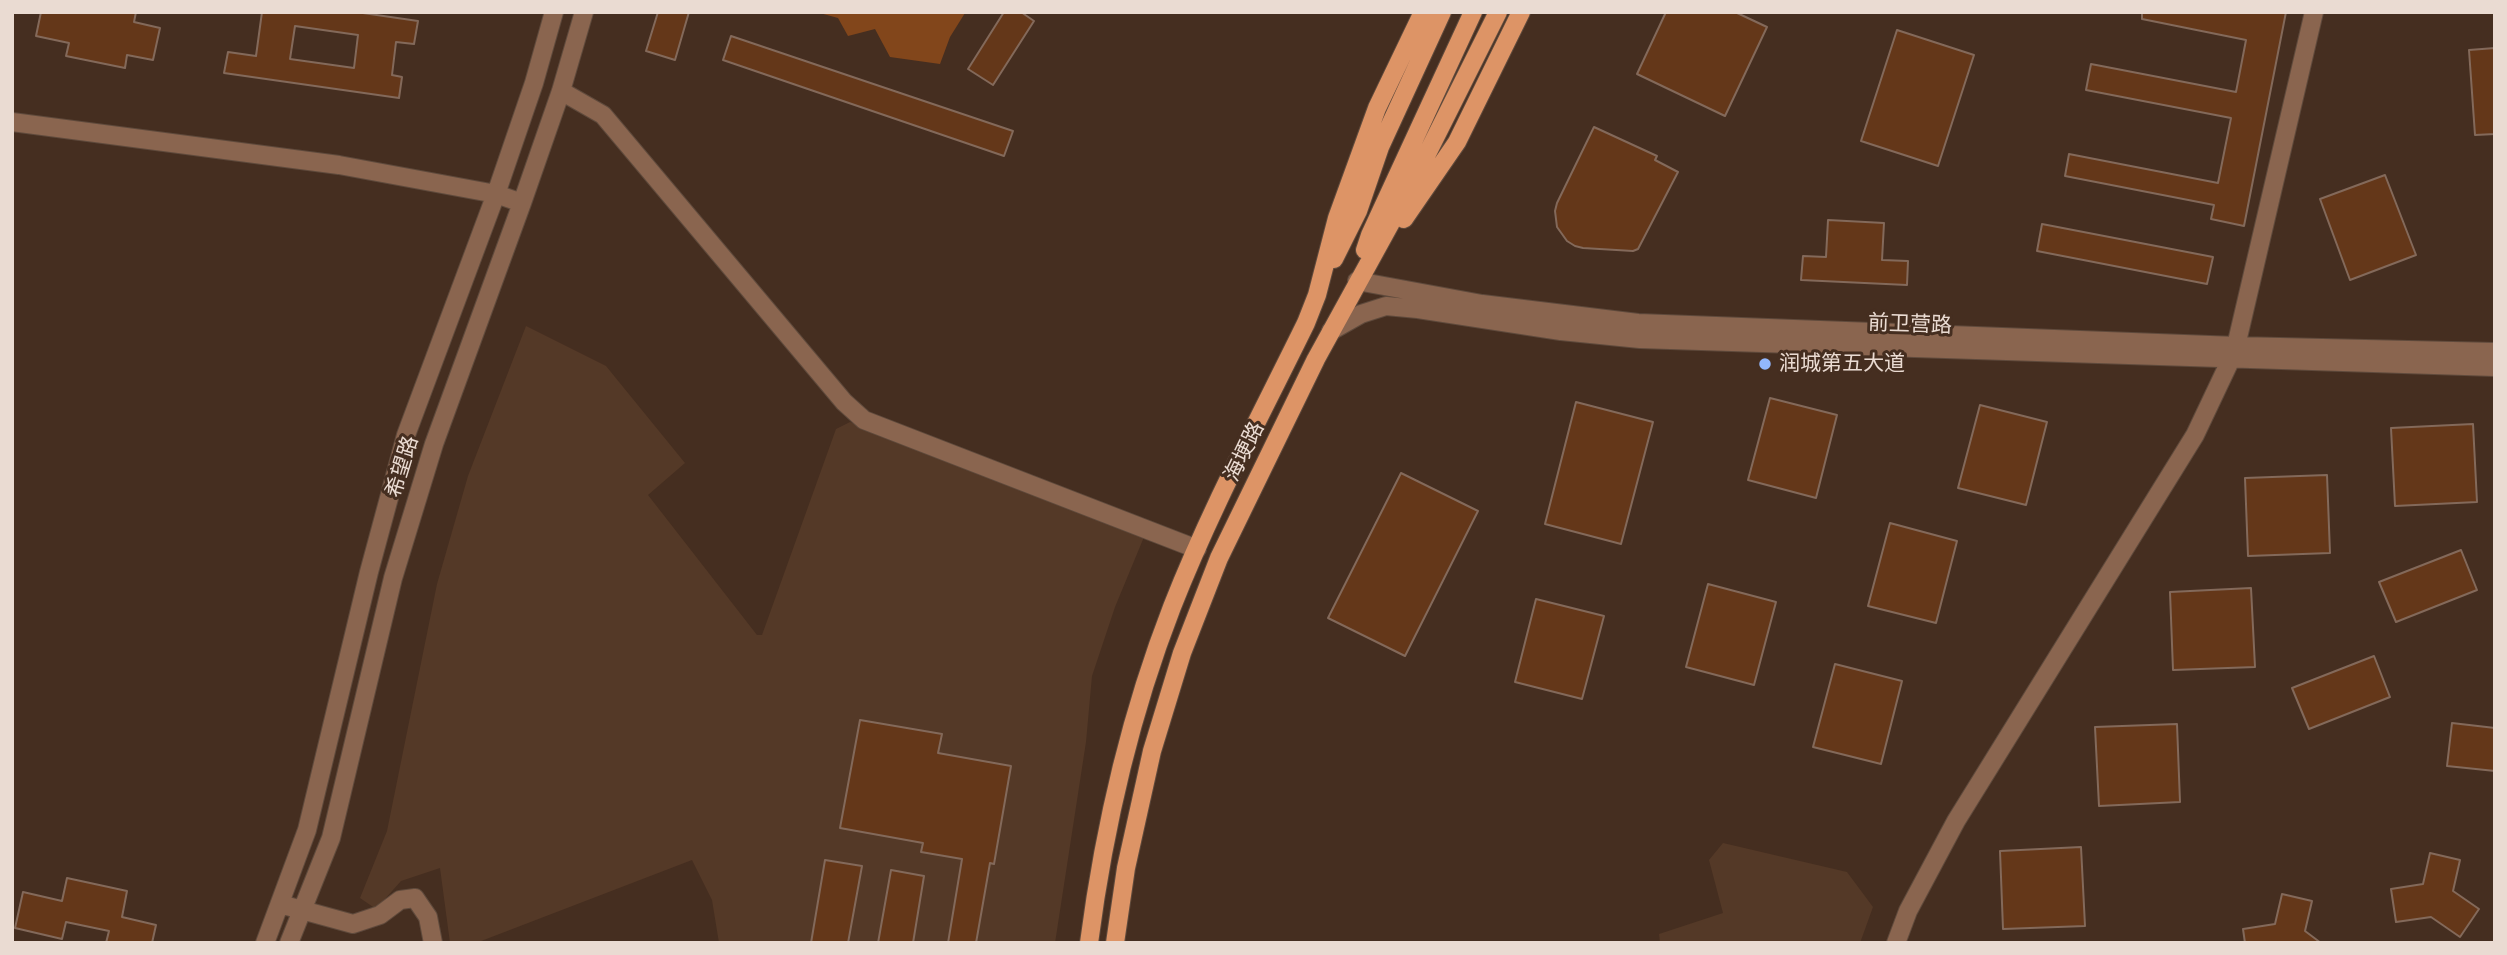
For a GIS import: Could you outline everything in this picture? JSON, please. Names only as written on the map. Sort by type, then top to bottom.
[{"type":"main road","points":[[1357,281],[1370,235],[1474,12]]},
{"type":"main road","name":"海埂路","points":[[1115,943],[1126,868],[1152,751],[1182,653],[1220,558],[1331,331],[1410,188],[1498,12]]},
{"type":"main road","points":[[1357,281],[1387,244],[1457,142],[1521,12]]},
{"type":"main road","name":"海埂路","points":[[1089,943],[1119,774],[1142,692],[1163,631],[1197,549],[1357,211],[1433,17]]},
{"type":"street","name":"希望路","points":[[265,943],[307,830],[369,572],[407,435],[496,194],[534,83],[554,12]]},
{"type":"street","name":"希望路","points":[[289,943],[331,838],[393,578],[434,444],[561,91],[584,12]]},
{"type":"street","points":[[1896,943],[1908,911],[1956,821],[2195,435],[2234,352],[2314,12]]},
{"type":"street","points":[[561,91],[603,115],[844,402],[864,420],[1197,549]]},
{"type":"street","points":[[12,122],[339,165],[496,194],[522,203]]},
{"type":"street","name":"前卫营路","points":[[1357,281],[1495,306],[1638,323],[2495,367]]},
{"type":"street","name":"前卫营路","points":[[1331,331],[1361,314],[1385,306],[1561,331],[1640,339],[2234,352],[2495,352]]},
{"type":"street","points":[[280,904],[354,924],[380,915],[400,900],[415,898],[428,917],[433,943]]},
{"type":"shaded area","points":[[816,12],[965,13],[950,37],[940,64],[890,57],[875,29],[848,36],[838,18]]},
{"type":"shaded area","points":[[526,326],[606,366],[685,463],[648,495],[757,635],[762,635],[836,429],[850,422],[1144,537],[1115,607],[1092,676],[1086,742],[1055,943],[719,943],[712,900],[692,860],[476,943],[450,943],[440,868],[401,881],[376,909],[360,898],[387,831],[437,584],[468,476]]},
{"type":"shaded area","points":[[1723,843],[1847,872],[1873,907],[1860,943],[1660,943],[1659,934],[1723,913],[1709,860]]},
{"type":"building","points":[[41,12],[136,12],[134,22],[160,28],[153,60],[127,55],[125,68],[66,56],[69,43],[36,36]]},
{"type":"building","points":[[262,12],[356,12],[418,21],[414,44],[396,42],[392,75],[402,77],[399,98],[224,73],[228,52],[256,56]],"holes":[[[295,26],[358,35],[354,68],[290,59]]]},
{"type":"building","points":[[658,12],[689,12],[675,60],[646,51]]},
{"type":"building","points":[[1004,12],[1021,12],[1034,21],[993,85],[968,69]]},
{"type":"building","points":[[1666,12],[1735,12],[1767,27],[1725,116],[1637,74]]},
{"type":"building","points":[[2142,12],[2286,12],[2244,226],[2211,219],[2214,205],[2065,176],[2069,154],[2218,183],[2231,118],[2086,90],[2091,64],[2236,92],[2246,40],[2142,19]]},
{"type":"building","points":[[1897,30],[1974,55],[1938,166],[1861,141]]},
{"type":"building","points":[[731,36],[1013,131],[1004,156],[723,60]]},
{"type":"building","points":[[2495,48],[2495,134],[2475,135],[2469,50]]},
{"type":"building","points":[[1594,127],[1657,156],[1655,160],[1678,172],[1638,249],[1633,251],[1575,246],[1567,241],[1557,227],[1557,203]]},
{"type":"building","points":[[2385,175],[2416,255],[2350,280],[2320,199]]},
{"type":"building","points":[[1828,220],[1884,223],[1882,260],[1908,261],[1907,285],[1801,280],[1803,256],[1826,257]]},
{"type":"building","points":[[2042,224],[2213,257],[2207,284],[2037,251]]},
{"type":"building","points":[[1770,398],[1837,415],[1816,498],[1748,480]]},
{"type":"building","points":[[1576,402],[1653,422],[1621,544],[1545,524]]},
{"type":"building","points":[[1980,405],[2047,422],[2026,505],[1958,488]]},
{"type":"building","points":[[2473,424],[2477,502],[2395,506],[2391,428]]},
{"type":"building","points":[[1401,473],[1478,511],[1405,656],[1328,618]]},
{"type":"building","points":[[2327,475],[2330,553],[2248,556],[2245,478]]},
{"type":"building","points":[[1890,523],[1957,541],[1936,623],[1868,606]]},
{"type":"building","points":[[2461,550],[2477,590],[2396,622],[2379,582]]},
{"type":"building","points":[[1708,584],[1776,602],[1754,685],[1686,667]]},
{"type":"building","points":[[2251,588],[2255,667],[2173,670],[2170,592]]},
{"type":"building","points":[[1536,599],[1604,616],[1582,699],[1515,682]]},
{"type":"building","points":[[2374,656],[2390,697],[2309,729],[2292,688]]},
{"type":"building","points":[[1835,664],[1902,681],[1881,764],[1813,747]]},
{"type":"building","points":[[860,720],[942,734],[938,753],[1011,766],[994,864],[990,863],[976,943],[948,943],[962,859],[921,852],[923,843],[840,828]]},
{"type":"building","points":[[2452,723],[2495,728],[2495,771],[2447,766]]},
{"type":"building","points":[[2177,724],[2180,802],[2099,806],[2095,727]]},
{"type":"building","points":[[2081,847],[2085,926],[2003,929],[2000,851]]},
{"type":"building","points":[[2430,853],[2460,860],[2453,891],[2479,909],[2460,937],[2431,917],[2396,922],[2391,889],[2423,884]]},
{"type":"building","points":[[825,860],[862,866],[848,943],[811,943]]},
{"type":"building","points":[[891,870],[924,876],[913,943],[878,943]]},
{"type":"building","points":[[67,878],[127,891],[122,917],[156,925],[152,943],[106,943],[109,931],[66,922],[62,939],[15,928],[23,892],[62,901]]},
{"type":"building","points":[[2282,894],[2312,901],[2305,931],[2321,943],[2245,943],[2243,929],[2275,924]]},
{"type":"place","name":"润城第五大道","points":[[1765,364]]}]
